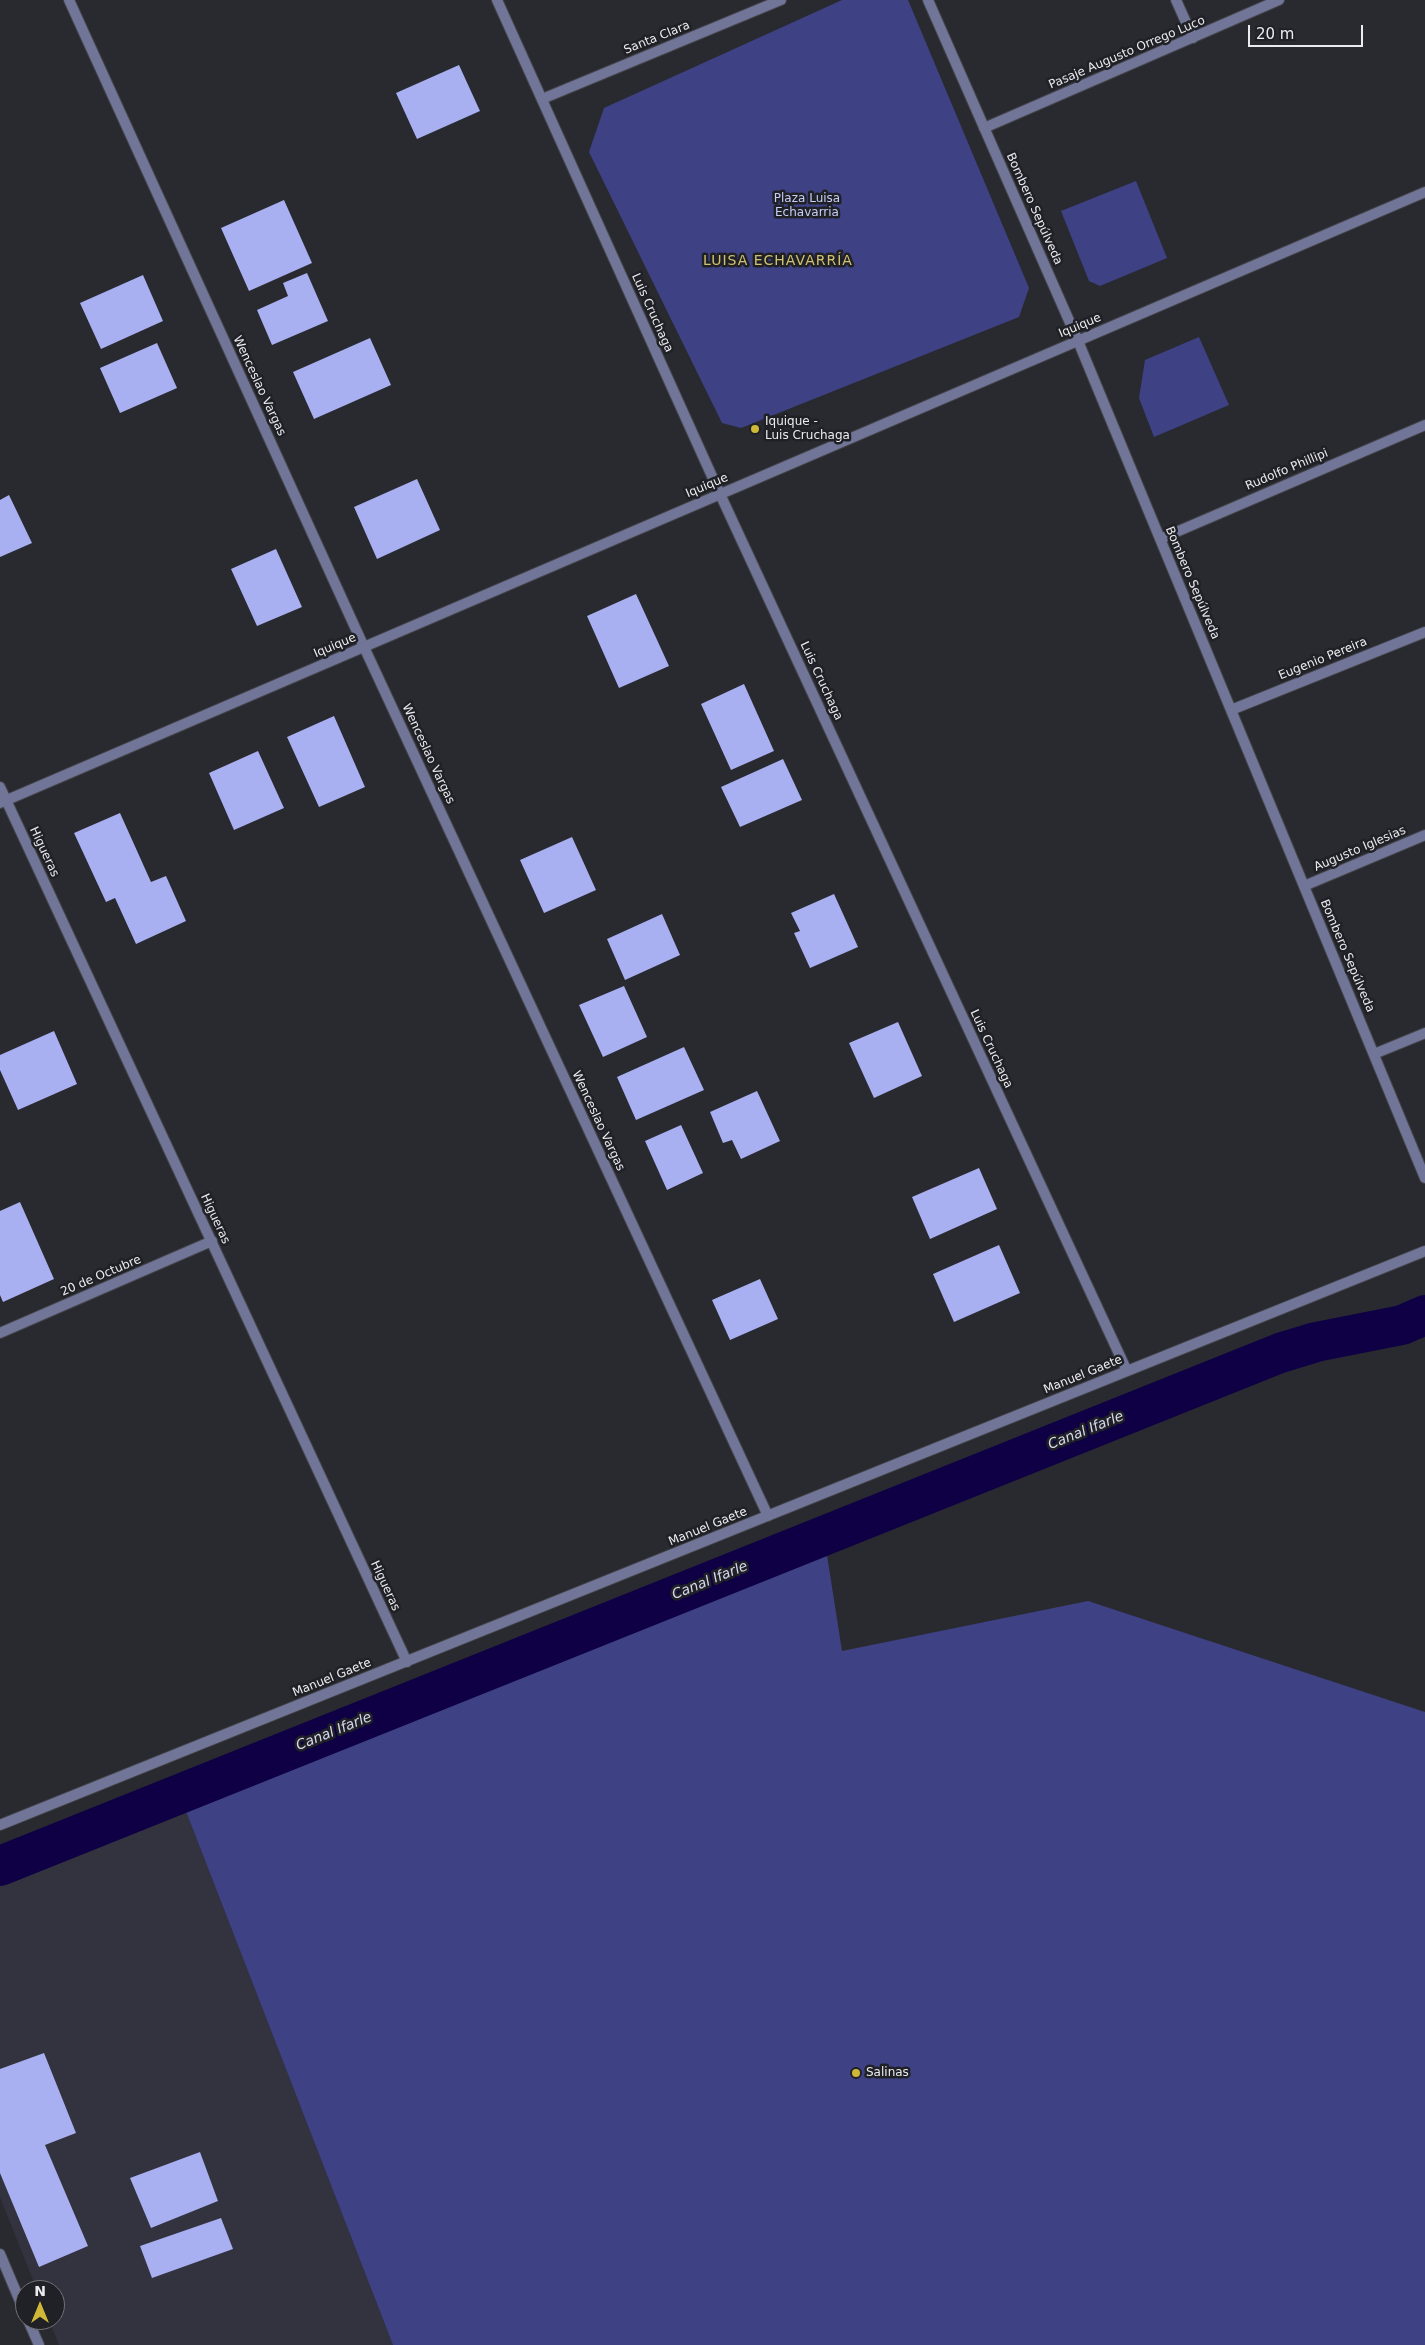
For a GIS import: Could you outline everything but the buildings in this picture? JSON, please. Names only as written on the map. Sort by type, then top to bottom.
[{"type":"street","name":"Wenceslao Vargas","points":[[69,0],[364,647],[768,1516]]},
{"type":"street","name":"Luis Cruchaga","points":[[497,0],[720,494],[1126,1371]]},
{"type":"street","name":"Santa Clara","points":[[542,99],[782,0]]},
{"type":"street","name":"Bombero Sepúlveda","points":[[928,0],[1078,341],[1425,1178]]},
{"type":"street","points":[[1176,0],[1192,38]]},
{"type":"street","name":"Pasaje Augusto Orrego Luco","points":[[984,128],[1279,0]]},
{"type":"street","name":"Iquique","points":[[3,802],[1425,192]]},
{"type":"street","name":"Rudolfo Phillipi","points":[[1160,539],[1425,425]]},
{"type":"street","name":"Eugenio Pereira","points":[[1231,710],[1425,632]]},
{"type":"street","name":"Higueras","points":[[0,787],[3,802],[212,1241],[407,1662]]},
{"type":"street","name":"Augusto Iglesias","points":[[1304,886],[1425,835]]},
{"type":"street","points":[[1374,1054],[1425,1033]]},
{"type":"street","name":"20 de Octubre","points":[[0,1333],[212,1241]]},
{"type":"street","name":"Manuel Gaete","points":[[0,1825],[1425,1251]]},
{"type":"street","points":[[0,2254],[15,2289]]},
{"type":"street","points":[[32,2330],[39,2345]]},
{"type":"shaded area","points":[[1425,1300],[1425,1328],[1406,1335],[1397,1312]]},
{"type":"shaded area","points":[[182,1801],[393,2345],[59,2345],[53,2330],[65,2330],[65,2280],[33,2280],[0,2197],[0,1871]]},
{"type":"green space","name":"Plaza Luisa Echavarria","points":[[842,0],[908,0],[1029,288],[1019,317],[741,428],[722,423],[589,152],[604,108]]},
{"type":"green space","points":[[1136,181],[1167,258],[1100,286],[1089,281],[1061,211]]},
{"type":"green space","points":[[1199,337],[1229,405],[1154,437],[1139,398],[1145,360]]},
{"type":"green space","name":"Salinas","points":[[824,1536],[842,1651],[1088,1601],[1425,1712],[1425,2345],[393,2345],[182,1801]]},
{"type":"waterway","name":"Canal Ifarle","points":[[0,1866],[1280,1353],[1316,1342],[1402,1325],[1425,1315]]},
{"type":"place","name":"Iquique - Luis Cruchaga","points":[[755,429]]},
{"type":"place","name":"Salinas","points":[[856,2073]]},
{"type":"district","name":"LUISA ECHAVARRÍA","points":[[778,261]]}]
